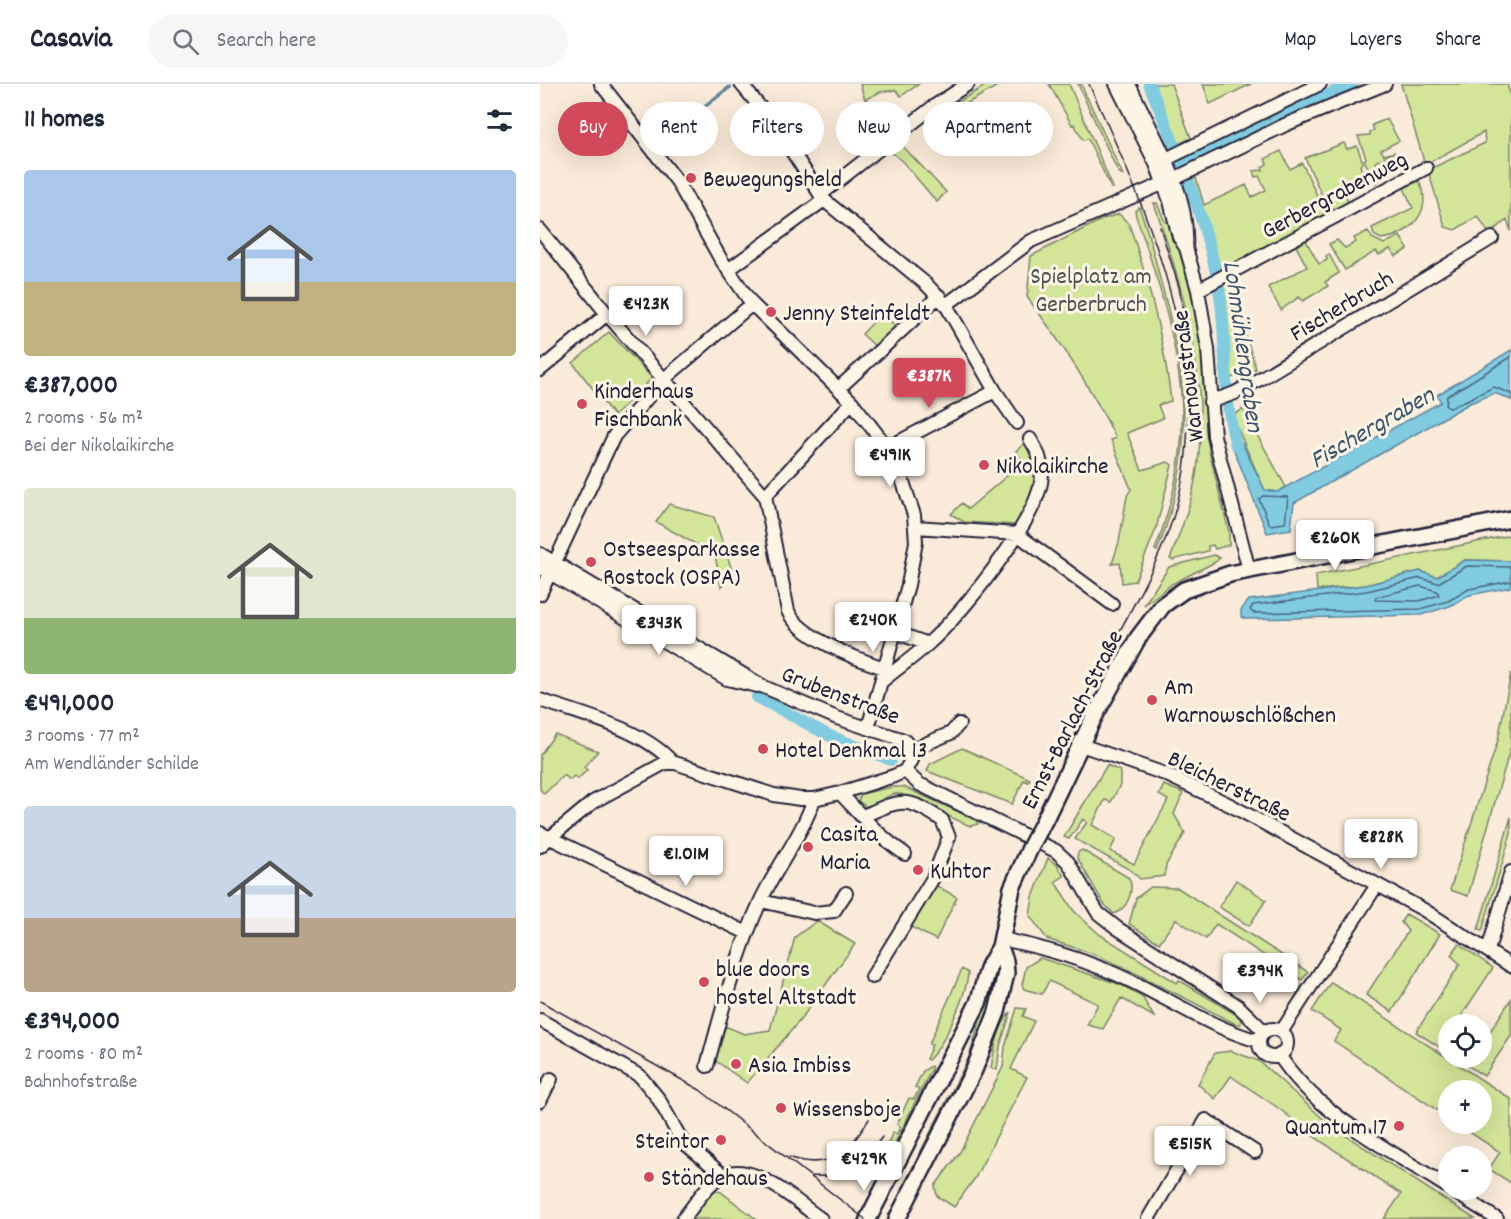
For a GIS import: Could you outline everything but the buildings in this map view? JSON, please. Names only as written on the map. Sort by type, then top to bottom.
[{"type":"main road","name":"Ernst-Barlach-Straße","points":[[868,1219],[978,1003],[989,966],[1000,943],[1012,888],[1030,848],[1137,638],[1163,605],[1184,590],[1249,570],[1511,519]]},
{"type":"main road","name":"Ernst-Barlach-Straße","points":[[897,1219],[974,1070],[997,1012],[1006,973],[1000,943]]},
{"type":"street","points":[[601,84],[677,181],[728,270],[752,304],[852,402],[887,448],[906,488],[916,527],[911,573],[868,728]]},
{"type":"street","points":[[741,84],[774,124],[822,197],[942,300],[995,391],[1017,423]]},
{"type":"street","points":[[728,270],[933,107],[968,84]]},
{"type":"street","name":"Warnowstraße","points":[[1116,84],[1170,157]]},
{"type":"street","name":"Warnowstraße","points":[[1129,84],[1170,157],[1178,177],[1187,228],[1186,248],[1203,287],[1210,402],[1215,443],[1249,570]]},
{"type":"street","points":[[1170,157],[1320,84]]},
{"type":"street","points":[[840,388],[942,300],[1031,241],[1178,177],[1287,124],[1385,84]]},
{"type":"street","name":"Gerbergrabenweg","points":[[1203,287],[1426,168]]},
{"type":"street","points":[[540,230],[607,314],[765,496],[788,611],[794,622],[809,634],[884,668]]},
{"type":"street","name":"Fischerbruch","points":[[1210,402],[1229,396],[1492,238]]},
{"type":"street","points":[[540,594],[548,568],[608,446],[629,416],[663,380],[752,304]]},
{"type":"street","points":[[540,370],[607,314]]},
{"type":"street","points":[[887,448],[995,391]]},
{"type":"street","points":[[765,496],[852,402]]},
{"type":"street","points":[[881,682],[928,644],[964,604],[1017,534],[1037,497],[1042,475],[1040,457],[1030,439]]},
{"type":"street","points":[[916,527],[1017,534],[1112,604]]},
{"type":"street","name":"Grubenstraße","points":[[540,554],[548,568],[727,679],[764,687],[904,740],[911,750],[911,760],[905,771]]},
{"type":"street","points":[[895,632],[928,644]]},
{"type":"street","points":[[540,700],[615,727],[652,746],[672,762],[774,795],[814,799],[840,793],[905,771],[928,788],[1056,851],[1068,861],[1098,913],[1238,1006],[1262,1036],[1260,1049],[1267,1056],[1279,1056],[1284,1052],[1287,1043],[1281,1032],[1275,1030],[1262,1036],[1229,1032],[1107,970],[1053,951],[1000,943]]},
{"type":"street","points":[[911,750],[951,733],[959,724]]},
{"type":"street","name":"Bleicherstraße","points":[[1081,744],[1190,785],[1424,910],[1511,966]]},
{"type":"street","points":[[540,846],[545,835],[606,794],[650,770],[672,762]]},
{"type":"street","points":[[840,793],[873,831],[904,854]]},
{"type":"street","points":[[707,1066],[747,933],[780,862],[806,821],[814,799]]},
{"type":"street","points":[[862,816],[889,803],[904,801],[936,816],[946,824],[948,832],[947,844],[933,878],[872,977]]},
{"type":"street","points":[[545,835],[747,933]]},
{"type":"street","points":[[1488,950],[1511,872]]},
{"type":"street","points":[[1281,1032],[1377,885]]},
{"type":"street","points":[[761,901],[823,914],[834,911],[846,893]]},
{"type":"street","points":[[540,1020],[640,1076],[658,1098],[682,1141],[723,1175]]},
{"type":"street","points":[[1279,1056],[1295,1077],[1340,1117],[1438,1181]]},
{"type":"street","points":[[540,1101],[551,1079]]},
{"type":"street","points":[[1148,1219],[1206,1119],[1255,1152]]},
{"type":"street","points":[[683,1219],[712,1183],[723,1175],[737,1172],[754,1174],[821,1219]]},
{"type":"street","points":[[1467,1200],[1497,1219]]},
{"type":"green space","points":[[860,84],[919,84],[901,96],[896,90],[880,92],[866,99],[868,102],[865,100]]},
{"type":"green space","points":[[988,84],[1001,84],[970,102],[958,102]]},
{"type":"green space","points":[[1049,84],[1069,84],[1113,188],[1088,139],[1083,140],[1074,124],[1072,125]]},
{"type":"green space","points":[[1078,84],[1081,84],[1123,175],[1118,172]]},
{"type":"green space","points":[[1153,84],[1171,84],[1191,138],[1179,144]]},
{"type":"green space","points":[[1203,84],[1251,84],[1210,104]]},
{"type":"green space","points":[[1401,84],[1507,84],[1511,98],[1511,231],[1507,220],[1489,234],[1478,216],[1455,230],[1445,227],[1428,170],[1485,143],[1484,132],[1425,165]]},
{"type":"green space","points":[[1387,119],[1399,141],[1381,150],[1384,155],[1395,152],[1375,162],[1381,179],[1376,183],[1364,160],[1366,158],[1358,136],[1370,135],[1370,132],[1374,130],[1372,125]]},
{"type":"green space","points":[[1344,143],[1347,149],[1357,146],[1363,163],[1360,165],[1362,172],[1339,184],[1349,203],[1330,213],[1305,158]]},
{"type":"green space","points":[[1281,151],[1290,169],[1302,163],[1326,215],[1230,270],[1228,266],[1218,273],[1191,180],[1196,178],[1204,205],[1246,185],[1252,197],[1266,190],[1259,176],[1255,177],[1253,171],[1263,170],[1262,167],[1267,164],[1265,159]]},
{"type":"green space","points":[[911,155],[946,192],[937,202],[896,156]]},
{"type":"green space","points":[[1419,181],[1424,202],[1417,220],[1402,233],[1392,237],[1381,239],[1374,235],[1372,228],[1413,208],[1404,188]]},
{"type":"green space","points":[[1154,203],[1157,203],[1165,222],[1171,221],[1192,295],[1200,335],[1209,451],[1229,532],[1229,545],[1215,549],[1213,545],[1208,546],[1208,551],[1173,560],[1170,559],[1193,490],[1199,455],[1200,418],[1193,344],[1176,271]]},
{"type":"green space","points":[[1139,207],[1171,321],[1178,355],[1184,419],[1178,483],[1157,551],[1155,550],[1170,505],[1177,474],[1181,442],[1182,400],[1168,319],[1136,216],[1135,211]]},
{"type":"green space","name":"Spielplatz am Gerberbruch","points":[[1119,214],[1129,224],[1149,289],[1160,333],[1171,401],[1158,405],[1163,418],[1127,433],[1142,470],[1168,462],[1172,465],[1156,529],[1135,581],[1122,583],[1120,563],[1112,564],[1119,542],[1127,496],[1131,489],[1111,440],[1116,438],[1075,366],[1027,297],[1031,256],[1103,219]]},
{"type":"green space","points":[[1368,231],[1372,238],[1384,244],[1400,236],[1408,249],[1396,256],[1390,249],[1379,255],[1376,251],[1345,270],[1329,244],[1337,240],[1345,248],[1356,242],[1354,238]]},
{"type":"green space","points":[[1305,239],[1319,264],[1327,260],[1326,256],[1329,254],[1339,273],[1325,282],[1328,286],[1303,301],[1299,297],[1281,310],[1268,287],[1307,267],[1295,244]]},
{"type":"green space","points":[[1230,282],[1256,369],[1231,378],[1221,286]]},
{"type":"green space","points":[[882,313],[898,329],[878,349],[862,334]]},
{"type":"green space","points":[[609,332],[652,378],[614,416],[573,363]]},
{"type":"green space","points":[[1243,409],[1287,489],[1277,492],[1265,491],[1232,416]]},
{"type":"green space","points":[[1025,443],[1034,465],[1033,486],[1027,506],[1015,525],[964,522],[951,514],[962,503],[968,509],[1023,462],[1016,451]]},
{"type":"green space","points":[[669,504],[714,517],[733,573],[721,587],[715,555],[656,522]]},
{"type":"green space","points":[[1511,535],[1511,561],[1465,560],[1437,577],[1420,571],[1366,585],[1317,590],[1316,575]]},
{"type":"green space","points":[[1214,555],[1220,558],[1172,584],[1144,605],[1169,567]]},
{"type":"green space","points":[[1511,673],[1511,746],[1468,896],[1450,890],[1498,740]]},
{"type":"green space","points":[[555,734],[598,751],[584,767],[587,770],[578,779],[574,776],[570,780],[564,775],[544,794],[540,789],[540,755]]},
{"type":"green space","points":[[962,748],[1030,779],[1028,782],[1024,780],[1012,804],[927,771],[930,764]]},
{"type":"green space","points":[[1107,765],[1120,771],[1120,785],[1111,802],[1105,800],[1092,825],[1116,839],[1110,851],[1134,864],[1168,800],[1159,795],[1164,785],[1183,793],[1174,814],[1185,833],[1166,865],[1164,876],[1140,879],[1132,871],[1075,839],[1087,822],[1083,819],[1069,839],[1064,837]]},
{"type":"green space","points":[[892,787],[904,787],[976,820],[978,824],[970,826],[901,794],[893,794],[867,807],[858,801],[861,794]]},
{"type":"green space","points":[[1511,817],[1511,834],[1482,931],[1478,930]]},
{"type":"green space","points":[[1082,850],[1129,878],[1131,888],[1129,899],[1119,912],[1114,914],[1104,904],[1077,857],[1078,852]]},
{"type":"green space","points":[[1048,858],[1057,865],[1064,876],[1055,882],[1074,911],[1099,934],[1177,983],[1179,980],[1240,1017],[1241,1024],[1236,1024],[1091,953],[1047,939],[1030,916],[1033,897]]},
{"type":"green space","points":[[1236,880],[1266,900],[1249,926],[1219,907]]},
{"type":"green space","points":[[933,884],[957,897],[936,940],[909,926]]},
{"type":"green space","points":[[1151,887],[1178,888],[1308,972],[1302,980],[1216,924],[1206,939],[1176,919],[1159,943],[1129,924],[1136,898]]},
{"type":"green space","points":[[1406,914],[1440,934],[1392,1012],[1366,995],[1408,931],[1401,922]]},
{"type":"green space","points":[[817,921],[855,944],[801,1019],[747,1083],[713,1059],[725,1026],[744,1034],[770,1030],[795,937]]},
{"type":"green space","points":[[1459,944],[1493,968],[1463,1014],[1438,1014],[1438,1046],[1416,1032],[1460,964],[1451,955]]},
{"type":"green space","points":[[1040,958],[1122,985],[1143,998],[1154,1017],[1121,998],[1103,1029],[1087,1025],[1098,1004],[1049,981],[1042,994],[1024,989],[1022,985],[1026,967]]},
{"type":"green space","points":[[962,969],[968,973],[964,993],[947,1032],[928,1060],[926,1059],[932,1045],[929,1044]]},
{"type":"green space","points":[[992,981],[998,982],[983,1036],[909,1189],[903,1186],[969,1057]]},
{"type":"green space","points":[[1331,982],[1438,1052],[1438,1068],[1463,1068],[1482,1080],[1438,1080],[1438,1111],[1334,1041],[1341,1030],[1312,1011]]},
{"type":"green space","points":[[1511,999],[1511,1036],[1492,1064],[1492,1028]]},
{"type":"green space","points":[[1017,1008],[1026,1009],[1023,1016],[1034,1021],[1011,1069],[1027,1077],[975,1178],[954,1207],[937,1196],[935,1186],[960,1152],[1003,1067],[1005,1047]]},
{"type":"green space","points":[[1011,1012],[1000,1046],[997,1070],[991,1068],[995,1046],[1003,1024]]},
{"type":"green space","points":[[1231,1051],[1259,1061],[1331,1126],[1438,1195],[1438,1200],[1446,1200],[1475,1219],[1384,1219],[1401,1194],[1301,1128],[1278,1108],[1231,1076],[1215,1099],[1198,1084],[1215,1053]]},
{"type":"green space","points":[[931,1066],[884,1165],[879,1163],[893,1132],[897,1134],[900,1126],[897,1124],[909,1098],[914,1099],[919,1089],[915,1087],[923,1071]]},
{"type":"green space","points":[[1471,1068],[1489,1068],[1484,1076]]},
{"type":"green space","points":[[1492,1087],[1511,1099],[1511,1183],[1492,1171],[1492,1164],[1500,1152],[1472,1134],[1492,1134]]},
{"type":"green space","points":[[713,1190],[721,1192],[756,1219],[691,1219]]},
{"type":"water","points":[[1511,350],[1511,400],[1495,393],[1470,403],[1294,503],[1291,529],[1267,533],[1232,445],[1242,443],[1265,490],[1277,492],[1441,402],[1437,395]]},
{"type":"water","points":[[1465,560],[1511,561],[1511,587],[1470,595],[1450,606],[1421,615],[1247,619],[1241,617],[1241,610],[1249,600],[1366,585],[1420,571],[1437,577]]},
{"type":"waterway","name":"Lohmühlengraben","points":[[1149,84],[1188,181],[1212,256],[1221,302],[1228,405],[1236,445]]},
{"type":"waterway","points":[[1183,163],[1351,84]]},
{"type":"waterway","points":[[710,102],[730,87]]},
{"type":"waterway","points":[[757,697],[828,735],[891,760]]},
{"type":"tram line","points":[[1042,776],[1154,565],[1172,521],[1185,465],[1188,409],[1183,353],[1171,297],[1155,242],[1089,84]]},
{"type":"tram line","points":[[1160,227],[1179,287],[1188,340]]},
{"type":"tram line","points":[[540,1001],[700,1090],[865,1219]]},
{"type":"tram line","points":[[789,1157],[816,1162],[837,1156],[854,1141],[869,1119]]},
{"type":"tram line","points":[[810,1176],[833,1175],[852,1168],[868,1155],[882,1137]]},
{"type":"place","name":"Bewegungsheld","points":[[691,178]]},
{"type":"place","name":"Jenny Steinfeldt","points":[[771,312]]},
{"type":"place","name":"Kinderhaus Fischbank","points":[[582,404]]},
{"type":"place","name":"Nikolaikirche","points":[[984,465]]},
{"type":"place","name":"Ostseesparkasse Rostock (OSPA)","points":[[591,562]]},
{"type":"place","name":"Am Warnowschlößchen","points":[[1152,700]]},
{"type":"place","name":"Hotel Denkmal 13","points":[[763,749]]},
{"type":"place","name":"Casita Maria","points":[[808,847]]},
{"type":"place","name":"Kuhtor","points":[[918,870]]},
{"type":"place","name":"blue doors hostel Altstadt","points":[[704,982]]},
{"type":"place","name":"Asia Imbiss","points":[[736,1064]]},
{"type":"place","name":"Wissensboje","points":[[781,1108]]},
{"type":"place","name":"Quantum 17","points":[[1399,1126]]},
{"type":"place","name":"Steintor","points":[[721,1140]]},
{"type":"place","name":"Ständehaus","points":[[649,1177]]},
{"type":"water label","name":"Fischergraben","points":[[1371,426]]}]
